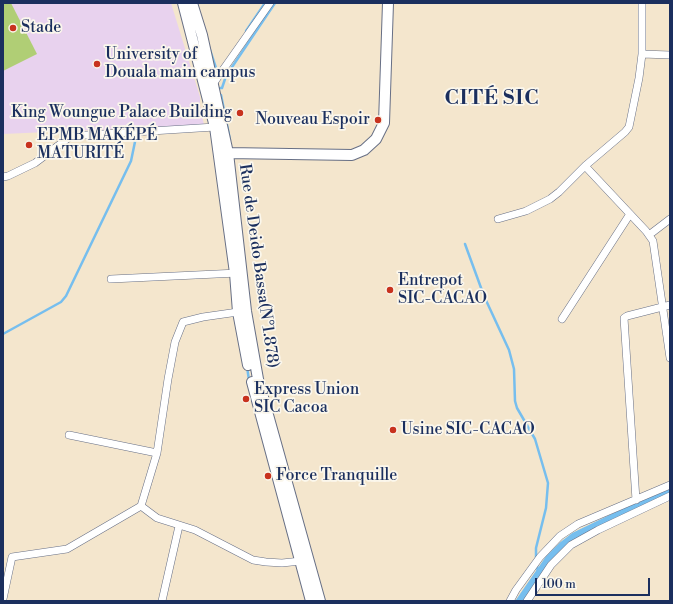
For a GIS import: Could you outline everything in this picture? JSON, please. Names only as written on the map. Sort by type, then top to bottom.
[{"type":"main road","points":[[183,3],[215,127],[238,273],[238,312],[251,378],[311,601]]},
{"type":"main road","name":"Rue de Deido Bassa(N°1.878)","points":[[192,3],[202,35],[228,153],[238,273],[258,379],[320,601]]},
{"type":"main road","points":[[228,153],[352,154],[364,150],[376,139],[384,123],[388,3]]},
{"type":"street","points":[[213,84],[270,3]]},
{"type":"street","points":[[498,219],[526,211],[550,199],[559,192],[584,166],[629,127],[639,78],[642,54],[642,3]]},
{"type":"street","points":[[642,54],[670,55]]},
{"type":"street","points":[[3,177],[35,163],[71,136],[215,127]]},
{"type":"street","points":[[584,166],[630,214],[653,241],[666,306],[670,358]]},
{"type":"street","points":[[562,319],[630,214]]},
{"type":"street","points":[[649,235],[670,219]]},
{"type":"street","points":[[111,279],[238,273]]},
{"type":"street","points":[[636,500],[624,320],[627,316],[666,306]]},
{"type":"street","points":[[3,599],[12,557],[68,549],[141,506],[157,453],[175,342],[183,322],[203,317],[238,312]]},
{"type":"street","points":[[69,435],[157,453]]},
{"type":"street","points":[[510,601],[516,590],[540,557],[560,536],[578,524],[670,485]]},
{"type":"street","points":[[527,601],[551,565],[571,545],[598,530],[670,496]]},
{"type":"street","points":[[141,506],[157,518],[195,530],[253,560],[282,563],[301,561]]},
{"type":"street","points":[[162,601],[179,526]]},
{"type":"shaded area","name":"University of Douala main campus","points":[[3,3],[171,3],[200,97],[204,125],[3,134]]},
{"type":"green space","name":"Stade","points":[[3,3],[11,3],[37,54],[3,71]]},
{"type":"waterway","points":[[246,31],[265,3]]},
{"type":"waterway","points":[[220,88],[222,88],[226,76],[275,3]]},
{"type":"waterway","points":[[209,47],[217,71],[221,68]]},
{"type":"waterway","points":[[221,95],[230,140]]},
{"type":"waterway","points":[[3,334],[61,302],[66,296],[131,161],[136,137]]},
{"type":"waterway","points":[[465,244],[484,296],[509,350],[514,369],[515,401],[517,408],[535,439],[548,483],[546,508],[536,548],[536,559]]},
{"type":"waterway","points":[[247,367],[249,380]]},
{"type":"waterway","points":[[520,601],[549,559],[575,536],[670,490]]},
{"type":"waterway","points":[[537,564],[538,574]]},
{"type":"place","name":"Stade","points":[[13,28]]},
{"type":"place","name":"University of Douala main campus","points":[[97,64]]},
{"type":"place","name":"King Woungue Palace Building","points":[[240,113]]},
{"type":"place","name":"Nouveau Espoir","points":[[378,120]]},
{"type":"place","name":"EPMB MAKÉPÉ MATURITÉ","points":[[29,145]]},
{"type":"place","name":"Entrepot SIC-CACAO","points":[[390,290]]},
{"type":"place","name":"Express Union SIC Cacoa","points":[[246,399]]},
{"type":"place","name":"Usine SIC-CACAO","points":[[393,430]]},
{"type":"place","name":"Force Tranquille","points":[[268,476]]},
{"type":"district","name":"CITÉ SIC","points":[[492,99]]}]
